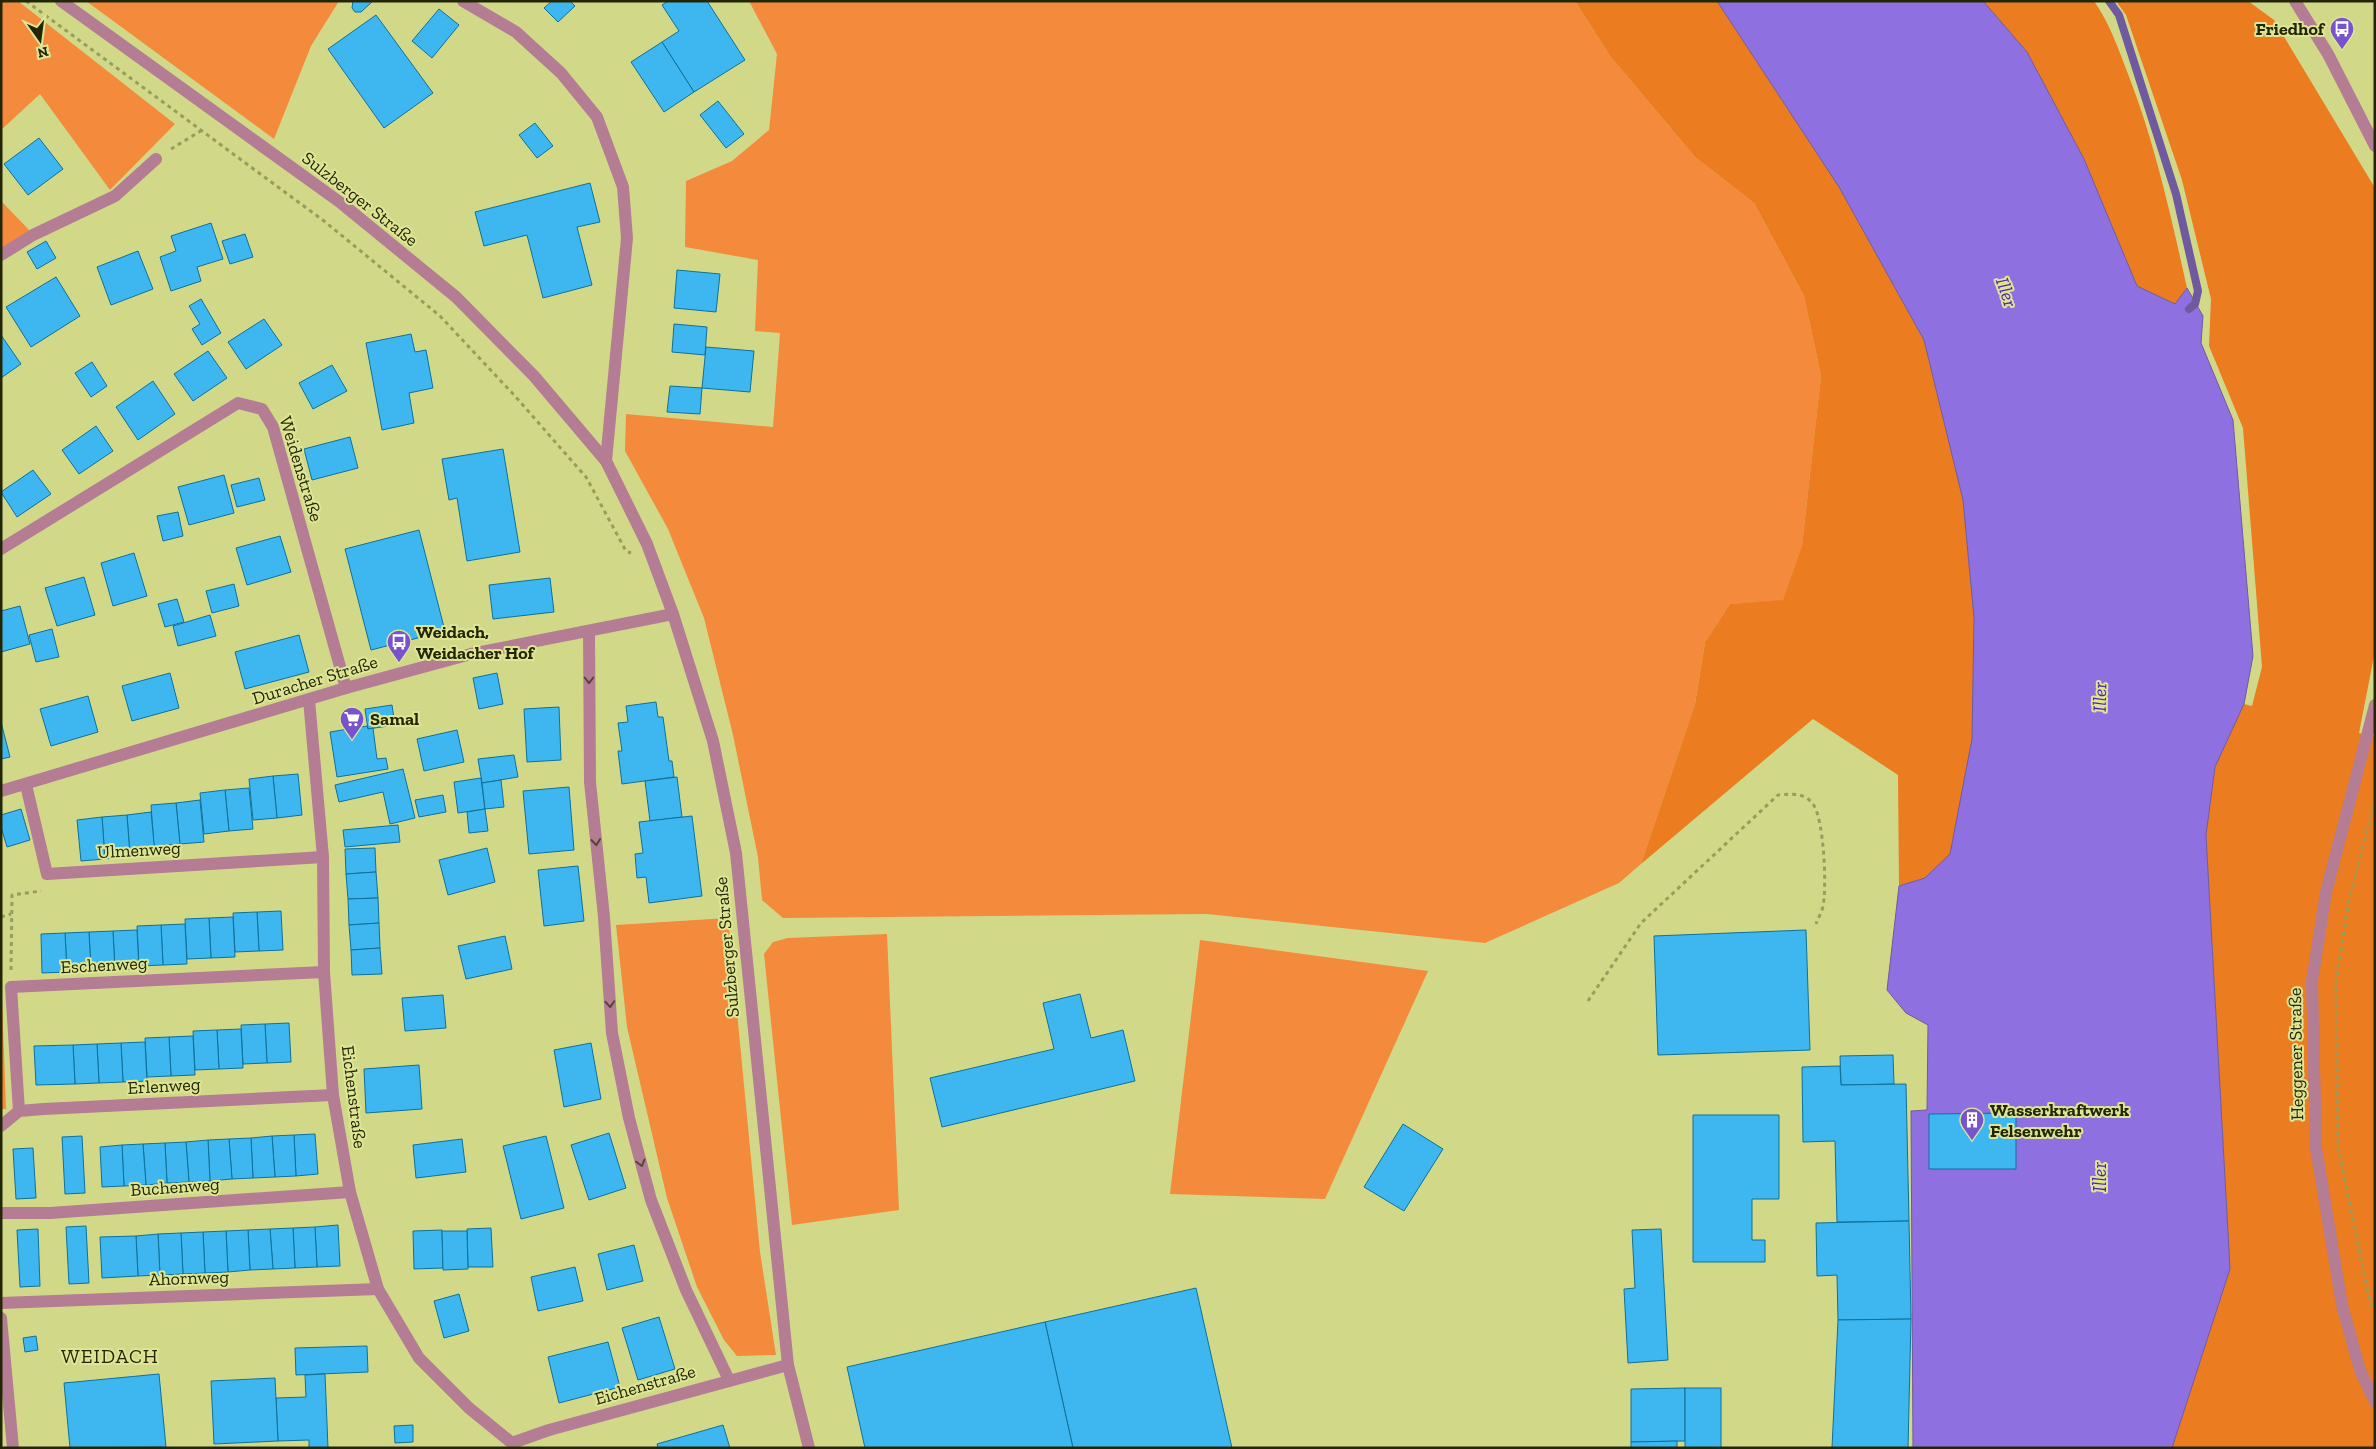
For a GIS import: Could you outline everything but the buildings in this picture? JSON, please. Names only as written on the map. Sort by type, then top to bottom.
[{"type":"street","name":"Sulzberger Straße","points":[[61,1],[341,203],[456,297],[534,376],[606,462],[647,544],[673,614],[713,742],[736,853],[788,1365],[809,1448]]},
{"type":"street","points":[[463,1],[516,32],[561,73],[597,116],[623,187],[627,238],[606,462]]},
{"type":"street","points":[[2294,1],[2328,54],[2375,146]]},
{"type":"street","points":[[1,255],[33,235],[115,196],[156,159]]},
{"type":"street","name":"Weidenstraße","points":[[1,549],[238,403],[262,408],[273,427],[346,688]]},
{"type":"street","name":"Duracher Straße","points":[[1,791],[346,688],[471,654],[673,614]]},
{"type":"street","points":[[589,632],[590,782],[604,916],[612,1033],[629,1118],[651,1200],[686,1290],[729,1380]]},
{"type":"street","name":"Eichenstraße","points":[[309,700],[323,857],[324,972],[333,1095],[350,1192],[378,1289],[419,1358],[469,1408],[513,1445],[549,1430],[788,1365]]},
{"type":"street","name":"Heggener Straße","points":[[2375,705],[2326,892],[2312,981],[2316,1148],[2342,1305],[2360,1370],[2375,1402]]},
{"type":"street","points":[[26,785],[47,874]]},
{"type":"street","name":"Ulmenweg","points":[[47,874],[323,857]]},
{"type":"street","name":"Eschenweg","points":[[11,987],[324,972]]},
{"type":"street","points":[[1,1126],[20,1112],[11,987]]},
{"type":"street","name":"Erlenweg","points":[[20,1112],[333,1095]]},
{"type":"street","name":"Buchenweg","points":[[1,1213],[50,1213],[350,1192]]},
{"type":"street","name":"Ahornweg","points":[[1,1304],[378,1289]]},
{"type":"street","points":[[1,1318],[13,1448]]},
{"type":"path","points":[[26,1],[324,221],[440,316],[514,395],[586,477],[626,551],[654,563]]},
{"type":"path","points":[[156,159],[203,130],[214,112]]},
{"type":"path","points":[[1588,1001],[1641,923],[1778,795],[1797,793],[1813,803],[1821,828],[1825,890],[1823,907],[1816,924]]},
{"type":"path","points":[[2375,799],[2349,900],[2336,982],[2338,1147],[2369,1297],[2375,1313]]},
{"type":"path","points":[[11,987],[12,895],[50,890],[47,874]]},
{"type":"path","points":[[1,917],[12,914]]},
{"type":"shaded area","points":[[1,1],[18,1],[175,124],[110,190],[40,94],[1,130]]},
{"type":"shaded area","points":[[86,1],[339,1],[311,46],[274,139]]},
{"type":"shaded area","points":[[749,1],[1575,1],[1610,56],[1695,157],[1754,203],[1804,296],[1821,376],[1802,545],[1783,601],[1730,604],[1705,642],[1695,704],[1641,864],[1619,883],[1485,943],[1207,914],[783,918],[762,900],[758,857],[733,735],[704,618],[668,529],[625,451],[626,414],[773,427],[780,333],[755,331],[758,260],[685,247],[686,181],[732,161],[769,130],[777,54]]},
{"type":"shaded area","points":[[1575,1],[1717,1],[1839,187],[1924,340],[1963,500],[1974,618],[1972,739],[1950,855],[1925,878],[1899,886],[1898,775],[1813,719],[1641,864],[1695,704],[1705,642],[1730,604],[1783,600],[1802,545],[1821,376],[1804,296],[1754,203],[1695,157],[1610,56]]},
{"type":"shaded area","points":[[1983,1],[2094,1],[2100,10],[2113,36],[2138,100],[2162,180],[2187,288],[2175,304],[2137,286],[2084,159],[2027,52]]},
{"type":"shaded area","points":[[2116,1],[2248,1],[2274,20],[2375,188],[2375,651],[2359,733],[2375,737],[2375,1448],[2172,1448],[2230,1269],[2206,835],[2215,767],[2244,704],[2252,706],[2262,667],[2243,428],[2209,346],[2211,299],[2182,180],[2126,15]]},
{"type":"shaded area","points":[[1,201],[32,233],[1,252]]},
{"type":"shaded area","points":[[728,918],[760,1252],[776,1355],[737,1356],[724,1340],[697,1287],[667,1198],[627,1027],[616,925]]},
{"type":"shaded area","points":[[887,934],[899,1210],[792,1225],[764,954],[773,942],[788,938]]},
{"type":"shaded area","points":[[1200,940],[1428,971],[1325,1199],[1170,1194]]},
{"type":"shaded area","points":[[1,969],[6,1109],[1,1109]]},
{"type":"water","name":"Iller","points":[[1717,1],[1983,1],[2027,52],[2084,159],[2137,286],[2175,304],[2187,288],[2203,316],[2201,343],[2233,420],[2253,656],[2244,704],[2215,767],[2206,835],[2230,1269],[2172,1448],[1913,1448],[1911,1111],[1927,1110],[1928,1025],[1906,1013],[1887,990],[1899,886],[1925,878],[1950,854],[1972,739],[1974,618],[1963,500],[1924,340],[1839,187]]},
{"type":"waterway","points":[[2109,1],[2119,15],[2176,194],[2198,291],[2195,304],[2189,309]]},
{"type":"place","name":"Friedhof","points":[[2342,50]]},
{"type":"place","name":"Weidach, Weidacher Hof","points":[[399,663]]},
{"type":"place","name":"Samal","points":[[352,740]]},
{"type":"place","name":"Wasserkraftwerk Felsenwehr","points":[[1972,1141]]},
{"type":"district","name":"WEIDACH","points":[[110,1356]]}]
